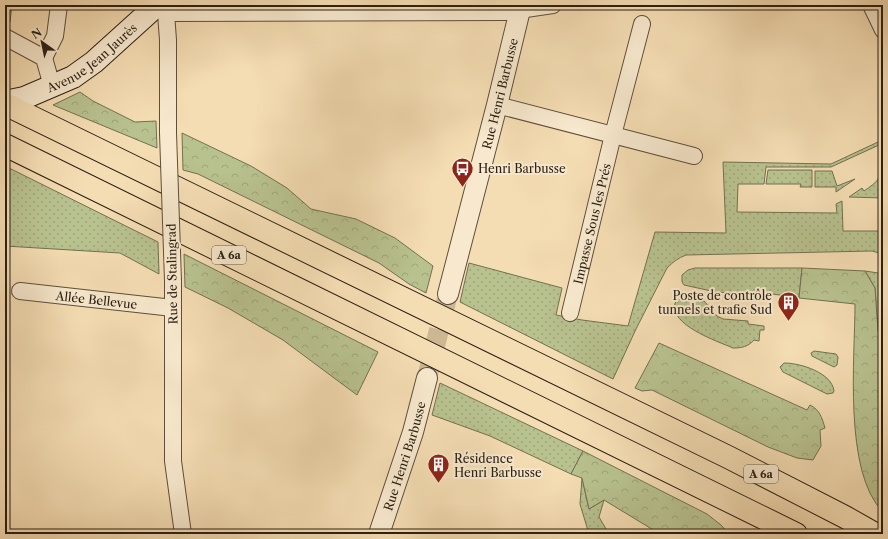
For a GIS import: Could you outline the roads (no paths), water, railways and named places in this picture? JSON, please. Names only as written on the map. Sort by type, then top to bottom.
[{"type":"highway","name":"A 6a","points":[[5,103],[728,457],[875,534]]},
{"type":"highway","name":"A 6a","points":[[5,145],[796,534]]},
{"type":"main road","name":"Avenue Jean Jaurès","points":[[5,103],[24,98],[73,77],[161,8]]},
{"type":"main road","name":"Avenue Jean Jaurès","points":[[5,94],[21,89],[47,88]]},
{"type":"street","points":[[47,88],[44,58],[55,36],[59,5]]},
{"type":"street","points":[[161,8],[506,12],[520,7],[554,5]]},
{"type":"street","points":[[871,5],[883,30]]},
{"type":"street","name":"Rue Henri Barbusse","points":[[448,294],[497,105],[520,7]]},
{"type":"street","name":"Rue de Stalingrad","points":[[161,8],[168,40],[168,133],[173,308],[173,461],[183,534]]},
{"type":"street","name":"Impasse Sous les Prés","points":[[570,313],[613,135],[642,24]]},
{"type":"street","points":[[5,37],[44,58]]},
{"type":"street","points":[[497,105],[694,156]]},
{"type":"street","name":"Allée Bellevue","points":[[20,291],[173,308]]},
{"type":"street","name":"Rue Henri Barbusse","points":[[379,534],[413,432],[427,378]]},
{"type":"tunnel","points":[[427,378],[448,294]]},
{"type":"place","name":"Henri Barbusse","points":[[463,188]]},
{"type":"place","name":"Poste de contrôle tunnels et trafic Sud","points":[[788,322]]},
{"type":"place","name":"Résidence Henri Barbusse","points":[[439,484]]}]
